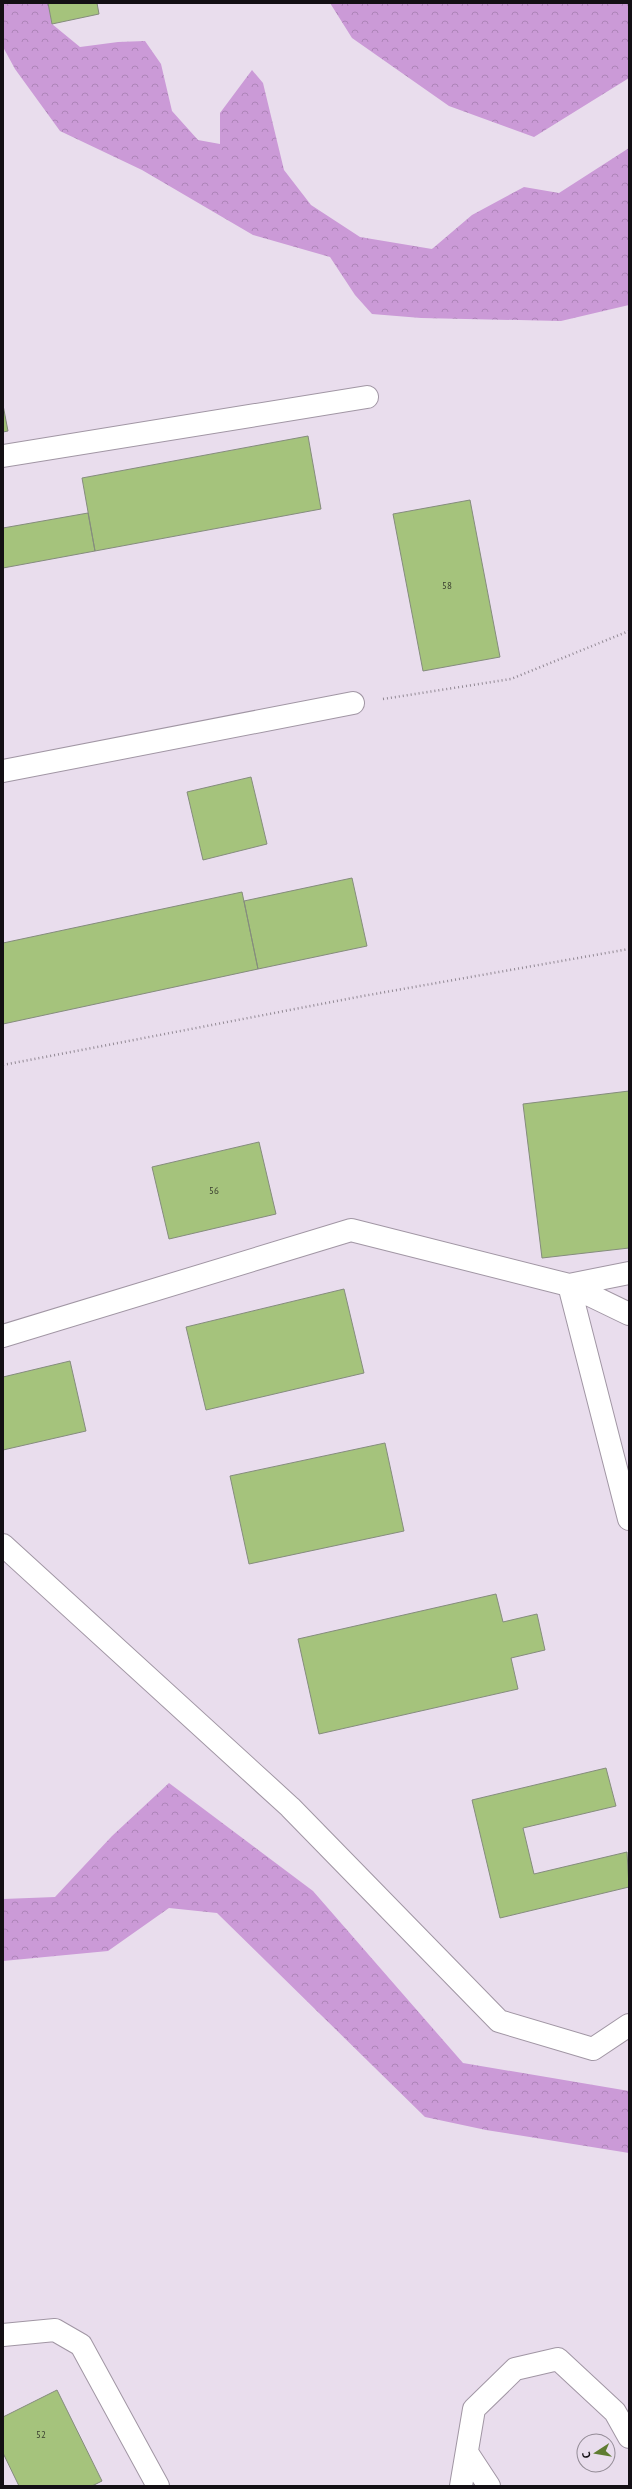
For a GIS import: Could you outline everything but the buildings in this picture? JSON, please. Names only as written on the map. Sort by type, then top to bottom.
[{"type":"lane","points":[[3,456],[368,397]]},
{"type":"lane","points":[[3,771],[353,703]]},
{"type":"lane","points":[[3,1336],[351,1230],[569,1285],[629,1314]]},
{"type":"lane","points":[[569,1285],[629,1272]]},
{"type":"lane","points":[[569,1285],[629,1519]]},
{"type":"lane","points":[[3,1545],[290,1807],[499,2021],[592,2049],[629,2025]]},
{"type":"lane","points":[[3,2335],[55,2330],[81,2345],[158,2486]]},
{"type":"lane","points":[[461,2486],[468,2454],[474,2409],[515,2369],[558,2359],[615,2412],[629,2437]]},
{"type":"lane","points":[[468,2454],[489,2486]]},
{"type":"path","points":[[353,703],[511,679],[629,631]]},
{"type":"path","points":[[3,1065],[363,996],[629,949]]},
{"type":"green space","points":[[3,3],[48,3],[52,24],[80,47],[118,42],[145,41],[161,64],[172,111],[198,140],[220,144],[220,113],[252,70],[263,83],[284,170],[311,205],[360,237],[432,249],[472,215],[524,187],[559,193],[629,148],[629,305],[561,321],[421,318],[372,314],[355,295],[330,257],[253,235],[142,170],[60,131],[15,69],[3,47]]},
{"type":"green space","points":[[330,3],[629,3],[629,78],[534,137],[449,106],[352,38]]},
{"type":"green space","points":[[169,1783],[313,1891],[463,2063],[629,2091],[629,2153],[486,2130],[425,2117],[217,1913],[169,1908],[108,1951],[3,1961],[3,1899],[55,1897],[112,1836]]}]
